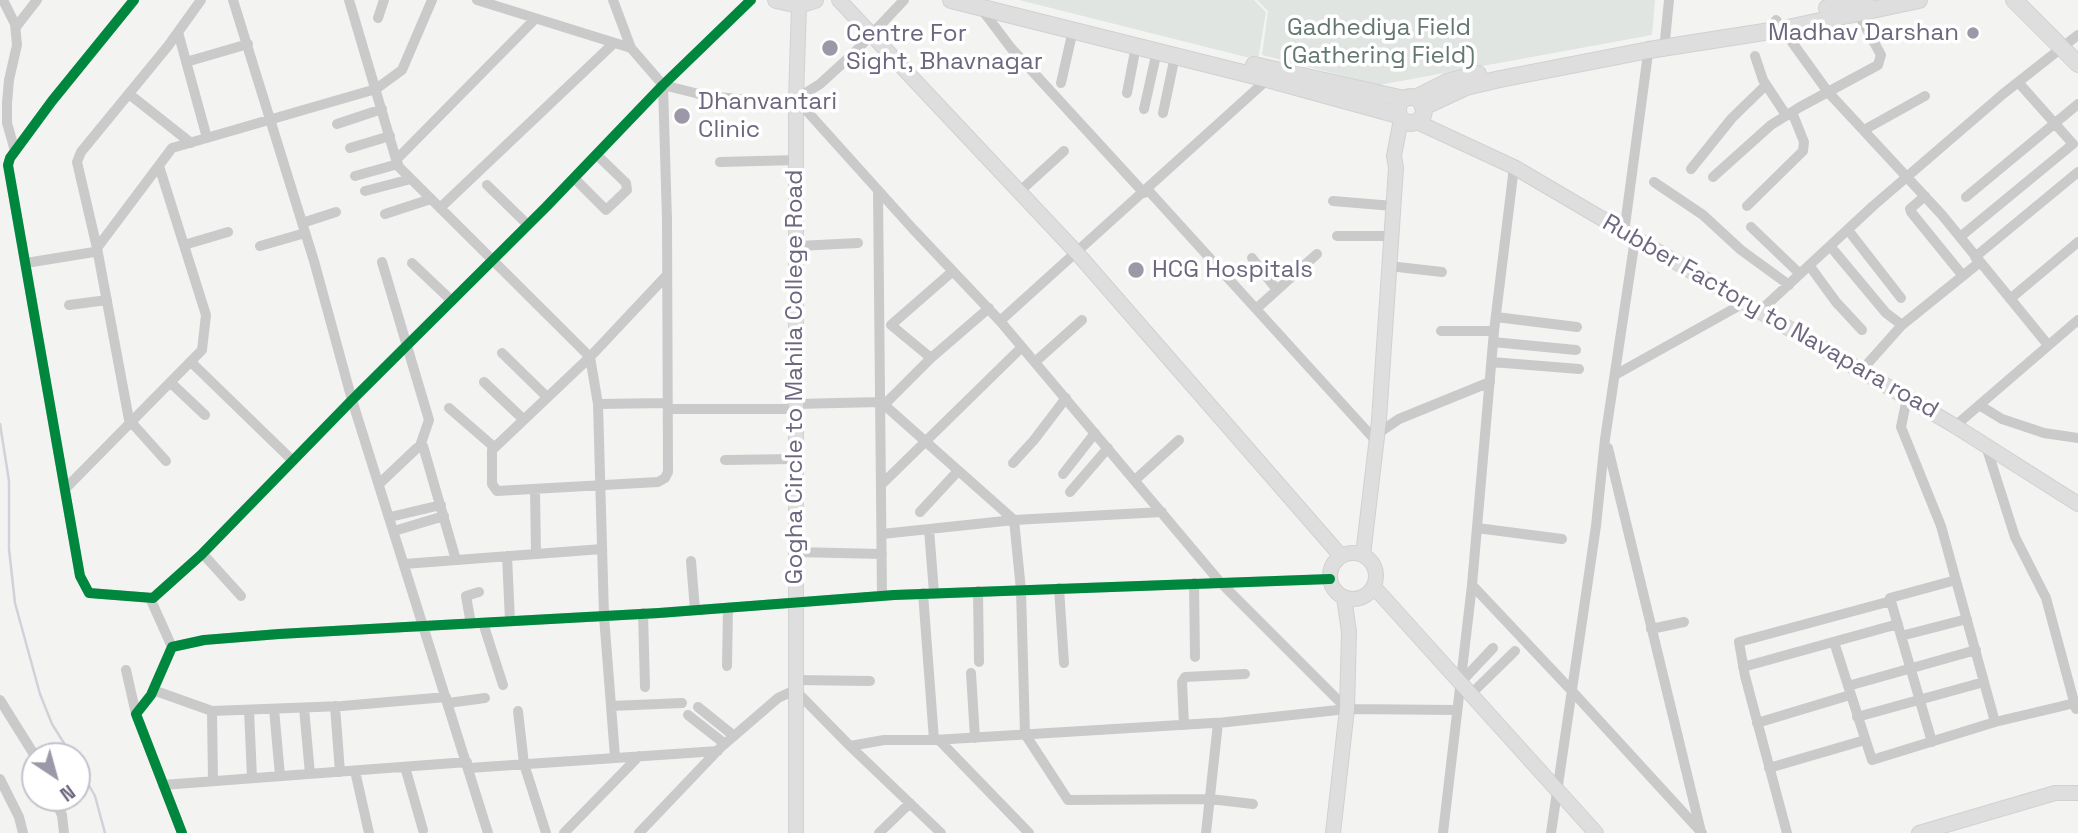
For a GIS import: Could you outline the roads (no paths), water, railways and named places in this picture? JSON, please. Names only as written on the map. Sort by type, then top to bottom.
[{"type":"main road","points":[[776,0],[807,2]]},
{"type":"main road","points":[[951,0],[980,2],[1411,112],[1477,84],[1655,44],[1779,24],[1862,6],[1919,0]]},
{"type":"main road","points":[[2014,0],[2072,45]]},
{"type":"main road","points":[[2024,0],[2072,45],[2078,64]]},
{"type":"main road","points":[[980,2],[1073,30],[1175,56],[1272,75]]},
{"type":"street","points":[[3,0],[16,27],[17,45],[7,103],[7,123],[15,151]]},
{"type":"street","points":[[16,27],[37,0]]},
{"type":"street","points":[[0,174],[52,101],[134,0]]},
{"type":"street","points":[[166,461],[131,424],[97,248],[77,162],[81,152],[201,0]]},
{"type":"street","points":[[233,0],[352,400],[488,833]]},
{"type":"street","points":[[349,0],[397,162],[492,261],[590,357],[598,404],[604,616],[615,757]]},
{"type":"street","points":[[378,18],[384,0]]},
{"type":"street","points":[[26,263],[94,252],[172,148],[376,89],[401,70],[432,0]]},
{"type":"street","points":[[477,0],[631,48]]},
{"type":"street","points":[[613,0],[631,48],[663,85],[707,96],[769,102],[796,99],[820,83],[871,36],[904,0]]},
{"type":"street","points":[[8,165],[80,576],[89,593],[150,598],[174,581],[202,554],[663,85],[751,0]]},
{"type":"street","points":[[839,0],[1077,253],[1310,519],[1343,562]]},
{"type":"street","points":[[1551,833],[1599,503],[1629,236],[1655,44],[1669,0]]},
{"type":"street","name":"Gogha Circle to Mahila College Road","points":[[796,833],[796,99],[807,2]]},
{"type":"street","points":[[980,2],[1012,48],[1377,438]]},
{"type":"street","points":[[1713,177],[1759,134],[1789,113],[1878,65],[1881,58],[1862,6]]},
{"type":"street","points":[[355,176],[397,162],[535,19]]},
{"type":"street","points":[[1779,24],[1828,92],[1925,196],[2048,345]]},
{"type":"street","points":[[1061,83],[1073,30]]},
{"type":"street","points":[[178,32],[207,138]]},
{"type":"street","points":[[440,208],[614,43]]},
{"type":"street","points":[[186,62],[248,44]]},
{"type":"street","points":[[1759,312],[1907,177],[2018,82],[2072,45]]},
{"type":"street","points":[[1127,93],[1136,46]]},
{"type":"street","points":[[1144,108],[1157,51]]},
{"type":"street","points":[[1163,113],[1175,56]]},
{"type":"street","points":[[1746,206],[1803,151],[1804,142],[1789,113],[1766,85],[1755,56]]},
{"type":"street","points":[[1000,321],[1272,75]]},
{"type":"street","points":[[1960,237],[2076,145],[2018,82]]},
{"type":"street","points":[[663,85],[667,275],[668,472],[665,478],[658,482],[502,492],[494,488],[491,453],[494,447],[590,357],[667,275]]},
{"type":"street","points":[[1690,169],[1732,118],[1766,85]]},
{"type":"street","points":[[129,94],[191,143]]},
{"type":"street","points":[[1864,130],[1925,96]]},
{"type":"street","points":[[796,99],[1022,346],[1220,582],[1347,709]]},
{"type":"street","points":[[1966,197],[2078,104]]},
{"type":"street","points":[[337,124],[382,109]]},
{"type":"street","points":[[1411,112],[1396,168],[1377,438],[1366,520],[1343,562],[1338,593],[1344,597],[1366,594],[1403,620],[1596,833]]},
{"type":"street","name":"Rubber Factory to Navapara road","points":[[1411,112],[1447,128],[1457,139],[1514,167],[1908,398],[2077,504]]},
{"type":"street","points":[[350,148],[390,136]]},
{"type":"street","points":[[1019,192],[1065,151]]},
{"type":"street","points":[[574,178],[606,210],[627,190],[626,183],[597,155]]},
{"type":"street","points":[[720,162],[796,160]]},
{"type":"street","points":[[65,489],[202,350],[206,315],[159,166]]},
{"type":"street","points":[[1443,833],[1472,585],[1496,317],[1514,167]]},
{"type":"street","points":[[1861,371],[1902,326],[1963,276],[2078,172]]},
{"type":"street","points":[[365,191],[411,179]]},
{"type":"street","points":[[1654,182],[1703,215],[1741,250],[1789,285]]},
{"type":"street","points":[[487,185],[528,225]]},
{"type":"street","points":[[878,191],[883,404],[882,596]]},
{"type":"street","points":[[1925,196],[1910,209],[1911,212],[1963,276]]},
{"type":"street","points":[[385,214],[431,199]]},
{"type":"street","points":[[1333,201],[1394,206]]},
{"type":"street","points":[[260,246],[337,212]]},
{"type":"street","points":[[1751,227],[1800,274]]},
{"type":"street","points":[[1848,230],[1901,299]]},
{"type":"street","points":[[184,245],[228,232]]},
{"type":"street","points":[[1338,236],[1391,236]]},
{"type":"street","points":[[2010,299],[2078,242]]},
{"type":"street","points":[[798,246],[858,243]]},
{"type":"street","points":[[1830,246],[1886,313],[1902,326]]},
{"type":"street","points":[[1256,309],[1317,254]]},
{"type":"street","points":[[1252,258],[1277,290]]},
{"type":"street","points":[[379,484],[420,446],[429,420],[382,262]]},
{"type":"street","points":[[412,262],[452,301]]},
{"type":"street","points":[[1809,265],[1836,302],[1862,330]]},
{"type":"street","points":[[1389,266],[1442,272]]},
{"type":"street","points":[[931,358],[891,325],[953,271]]},
{"type":"street","points":[[69,305],[107,300]]},
{"type":"street","points":[[1615,375],[1744,303]]},
{"type":"street","points":[[598,404],[795,407],[883,404],[931,358],[989,309]]},
{"type":"street","points":[[1496,317],[1577,327]]},
{"type":"street","points":[[1035,362],[1082,320]]},
{"type":"street","points":[[1955,426],[2078,320]]},
{"type":"street","points":[[1441,331],[1576,350]]},
{"type":"street","points":[[882,484],[1022,346]]},
{"type":"street","points":[[502,353],[547,397]]},
{"type":"street","points":[[191,362],[293,461]]},
{"type":"street","points":[[1492,362],[1579,369]]},
{"type":"street","points":[[484,382],[523,419]]},
{"type":"street","points":[[1377,438],[1399,419],[1417,410],[1490,382]]},
{"type":"street","points":[[171,383],[205,415]]},
{"type":"street","points":[[1013,463],[1066,398]]},
{"type":"street","points":[[1908,398],[1901,427],[1941,526],[1995,722]]},
{"type":"street","points":[[883,404],[1014,520],[1021,590],[1025,734],[1068,800],[1210,799],[1253,804]]},
{"type":"street","points":[[1979,405],[2001,419],[2044,433],[2078,438]]},
{"type":"street","points":[[449,408],[494,447]]},
{"type":"street","points":[[1063,474],[1095,433]]},
{"type":"street","points":[[1605,439],[1701,832]]},
{"type":"street","points":[[1135,481],[1179,440]]},
{"type":"street","points":[[420,446],[426,449],[456,560]]},
{"type":"street","points":[[1834,642],[1872,760],[1995,722],[2077,709],[2046,598],[2015,537],[1986,446]]},
{"type":"street","points":[[1069,492],[1108,448]]},
{"type":"street","points":[[725,460],[795,459]]},
{"type":"street","points":[[920,512],[958,471]]},
{"type":"street","points":[[535,490],[536,554]]},
{"type":"street","points":[[1599,503],[1621,505]]},
{"type":"street","points":[[390,517],[443,510]]},
{"type":"street","points":[[394,531],[443,510]]},
{"type":"street","points":[[882,534],[1014,520],[1162,512]]},
{"type":"street","points":[[1477,527],[1562,539]]},
{"type":"street","points":[[929,529],[928,593],[937,740],[1029,833]]},
{"type":"street","points":[[404,564],[602,549]]},
{"type":"street","points":[[795,552],[882,554]]},
{"type":"street","points":[[202,554],[241,596]]},
{"type":"street","points":[[507,556],[510,621]]},
{"type":"street","points":[[691,561],[695,610]]},
{"type":"street","points":[[172,647],[229,638],[604,616],[928,593],[1220,582],[1343,562],[1374,565],[1376,580],[1366,594],[1349,632]]},
{"type":"street","points":[[1932,742],[1890,598],[1956,580]]},
{"type":"street","points":[[1194,583],[1195,657]]},
{"type":"street","points":[[1472,585],[1701,832]]},
{"type":"street","points":[[1059,588],[1064,663]]},
{"type":"street","points":[[978,591],[979,662]]},
{"type":"street","points":[[471,624],[466,596],[479,592]]},
{"type":"street","points":[[1333,833],[1347,709],[1349,632],[1344,597]]},
{"type":"street","points":[[136,714],[153,690],[172,647],[150,598]]},
{"type":"street","points":[[1787,833],[1743,667],[1740,642],[1891,601]]},
{"type":"street","points":[[727,666],[728,608]]},
{"type":"street","points":[[643,613],[645,687]]},
{"type":"street","points":[[1901,636],[1967,620]]},
{"type":"street","points":[[1651,629],[1684,622]]},
{"type":"street","points":[[483,623],[503,685]]},
{"type":"street","points":[[1743,667],[1898,624]]},
{"type":"street","points":[[1460,681],[1493,649]]},
{"type":"street","points":[[1757,723],[1911,668],[1976,650]]},
{"type":"street","points":[[1471,694],[1515,651]]},
{"type":"street","points":[[126,670],[136,714],[182,833]]},
{"type":"street","points":[[971,673],[975,738]]},
{"type":"street","points":[[1184,725],[1182,682],[1185,677],[1245,674]]},
{"type":"street","points":[[639,833],[721,747],[795,685],[870,681]]},
{"type":"street","points":[[1857,717],[1984,682]]},
{"type":"street","points":[[795,685],[850,746],[941,833]]},
{"type":"street","points":[[153,690],[212,711],[485,698]]},
{"type":"street","points":[[0,700],[26,742]]},
{"type":"street","points":[[611,706],[682,703]]},
{"type":"street","points":[[335,706],[340,772]]},
{"type":"street","points":[[698,707],[734,736]]},
{"type":"street","points":[[303,708],[310,774]]},
{"type":"street","points":[[274,709],[280,776]]},
{"type":"street","points":[[1206,833],[1219,723],[1347,709],[1456,710]]},
{"type":"street","points":[[249,710],[252,778]]},
{"type":"street","points":[[212,711],[213,781]]},
{"type":"street","points":[[519,711],[524,764],[546,833]]},
{"type":"street","points":[[688,715],[721,747]]},
{"type":"street","points":[[850,746],[884,740],[937,740],[1229,722]]},
{"type":"street","points":[[1769,768],[1865,740]]},
{"type":"street","points":[[163,785],[405,767],[524,764],[721,747]]},
{"type":"street","points":[[564,833],[639,756]]},
{"type":"street","points":[[405,767],[423,831]]},
{"type":"street","points":[[355,771],[369,833]]},
{"type":"street","points":[[0,779],[19,817],[23,833]]},
{"type":"street","points":[[1919,833],[2056,793],[2078,793]]},
{"type":"street","points":[[879,833],[910,803]]},
{"type":"street","points":[[61,812],[64,833]]},
{"type":"waterway","points":[[0,424],[9,481],[9,549],[15,603],[40,694],[52,724],[63,742]]},
{"type":"waterway","points":[[91,789],[105,833]]},
{"type":"place","name":"Madhav Darshan","points":[[1973,33]]},
{"type":"place","name":"Centre For Sight, Bhavnagar","points":[[830,48]]},
{"type":"place","name":"Dhanvantari Clinic","points":[[682,116]]},
{"type":"place","name":"HCG Hospitals","points":[[1136,270]]},
{"type":"park label","name":"Gadhediya Field (Gathering Field)","points":[[1379,42]]}]
